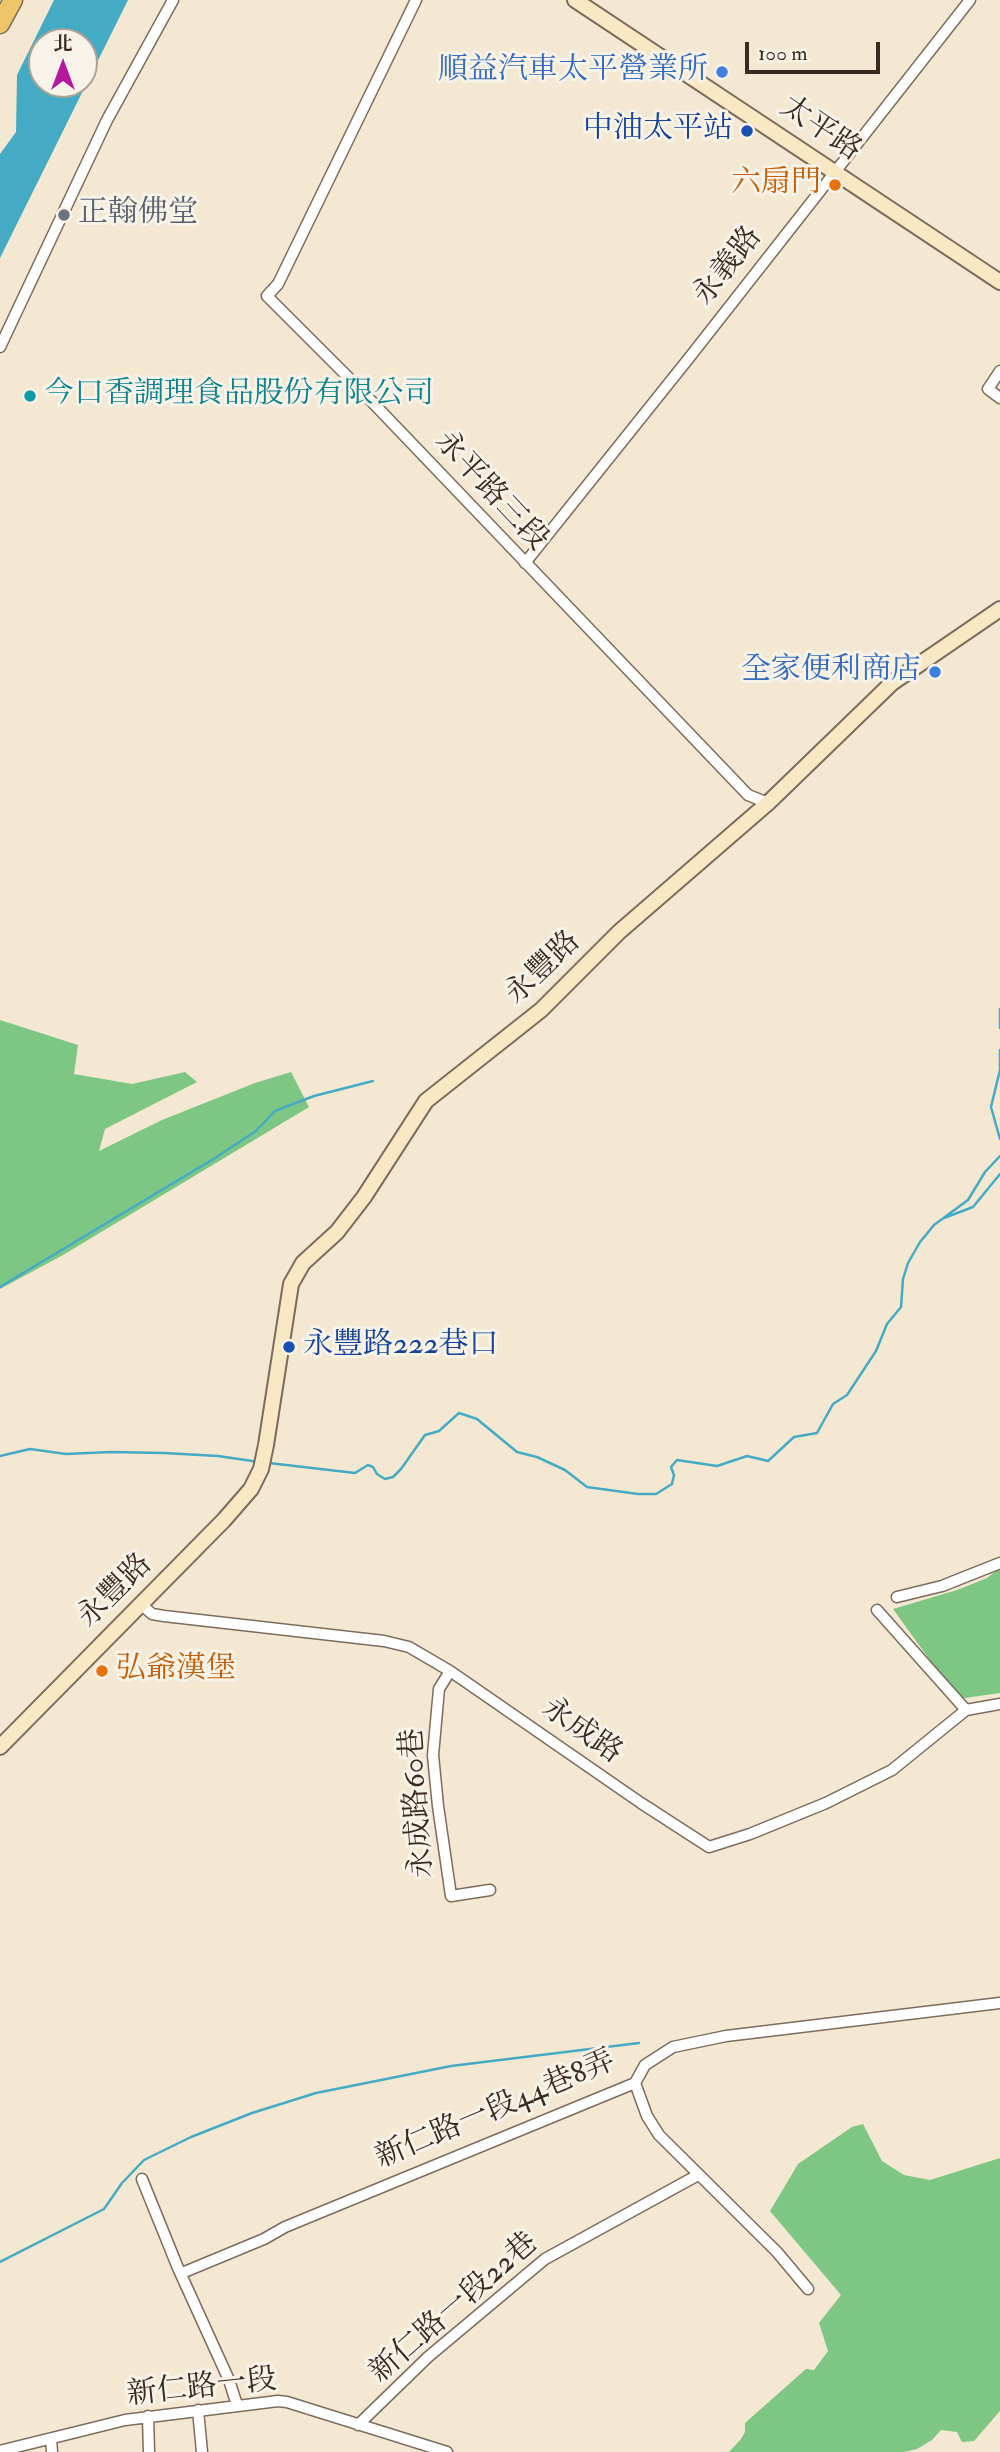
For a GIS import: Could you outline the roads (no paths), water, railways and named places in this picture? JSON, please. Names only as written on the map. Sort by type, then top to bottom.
[{"type":"highway","points":[[0,24],[13,0]]},
{"type":"street","points":[[0,347],[107,120],[173,0]]},
{"type":"street","name":"永平路三段","points":[[416,0],[282,275],[267,296],[354,383],[748,794],[768,803]]},
{"type":"street","name":"太平路","points":[[575,0],[1000,282]]},
{"type":"street","name":"永義路","points":[[525,563],[970,0]]},
{"type":"street","points":[[1000,371],[988,389],[1000,398]]},
{"type":"street","name":"永豐路","points":[[0,1747],[243,1500],[262,1463],[290,1284],[303,1263],[337,1232],[364,1197],[420,1108],[541,1010],[619,932],[768,803],[892,683],[1000,609]]},
{"type":"street","points":[[897,1597],[942,1586],[1000,1563]]},
{"type":"street","name":"永成路","points":[[141,1604],[152,1614],[164,1616],[398,1643],[450,1671],[709,1847],[792,1818],[892,1770],[966,1710],[1000,1704]]},
{"type":"street","points":[[877,1610],[966,1710]]},
{"type":"street","name":"永成路60巷","points":[[450,1671],[439,1689],[433,1755],[451,1896],[490,1890]]},
{"type":"street","name":"新仁路一段44巷8弄","points":[[182,2273],[264,2239],[285,2227],[635,2083],[645,2065],[660,2053],[699,2040],[1000,2003]]},
{"type":"street","points":[[635,2083],[647,2116],[659,2135],[777,2252],[808,2289]]},
{"type":"street","name":"新仁路一段22巷","points":[[358,2425],[428,2357],[545,2259],[698,2175]]},
{"type":"street","points":[[142,2179],[229,2380],[237,2405]]},
{"type":"street","name":"新仁路一段","points":[[0,2451],[148,2416],[286,2402],[447,2452]]},
{"type":"street","points":[[198,2410],[202,2452]]},
{"type":"street","points":[[148,2416],[149,2452]]},
{"type":"street","points":[[51,2439],[52,2452]]},
{"type":"water","points":[[54,0],[128,0],[98,60],[98,28],[40,28]]},
{"type":"water","points":[[28,53],[28,98],[79,98],[0,258],[0,154],[16,132],[17,75]]},
{"type":"waterway","points":[[1000,1009],[1000,1028]]},
{"type":"waterway","points":[[1000,1050],[1000,1070],[991,1107],[1000,1139]]},
{"type":"waterway","points":[[0,1287],[215,1158],[256,1131],[275,1111],[314,1096],[373,1081]]},
{"type":"waterway","points":[[269,1463],[355,1473],[368,1465],[385,1479],[393,1477],[425,1435],[439,1431],[459,1413],[477,1419],[517,1452],[537,1457],[565,1470],[587,1487],[656,1494],[672,1484],[674,1475],[671,1467],[677,1460],[717,1466],[747,1456],[768,1461],[794,1437],[817,1433],[833,1404],[847,1395],[876,1351],[887,1324],[901,1307],[903,1279],[908,1263],[920,1242],[934,1225],[968,1200],[985,1172],[1000,1156]]},
{"type":"waterway","points":[[944,1218],[973,1207],[1000,1174]]},
{"type":"waterway","points":[[0,1456],[30,1449],[66,1454],[111,1452],[218,1456],[259,1462]]},
{"type":"waterway","points":[[0,2262],[104,2209],[122,2183],[144,2160],[191,2137],[252,2113],[316,2093],[451,2066],[639,2043]]},
{"type":"place","name":"順益汽車太平營業所","points":[[722,72]]},
{"type":"place","name":"中油太平站","points":[[747,131]]},
{"type":"place","name":"六扇門","points":[[835,185]]},
{"type":"place","name":"正翰佛堂","points":[[64,215]]},
{"type":"place","name":"今口香調理食品股份有限公司","points":[[30,396]]},
{"type":"place","name":"全家便利商店","points":[[935,672]]},
{"type":"place","name":"永豐路222巷口","points":[[289,1347]]},
{"type":"place","name":"弘爺漢堡","points":[[102,1671]]}]
